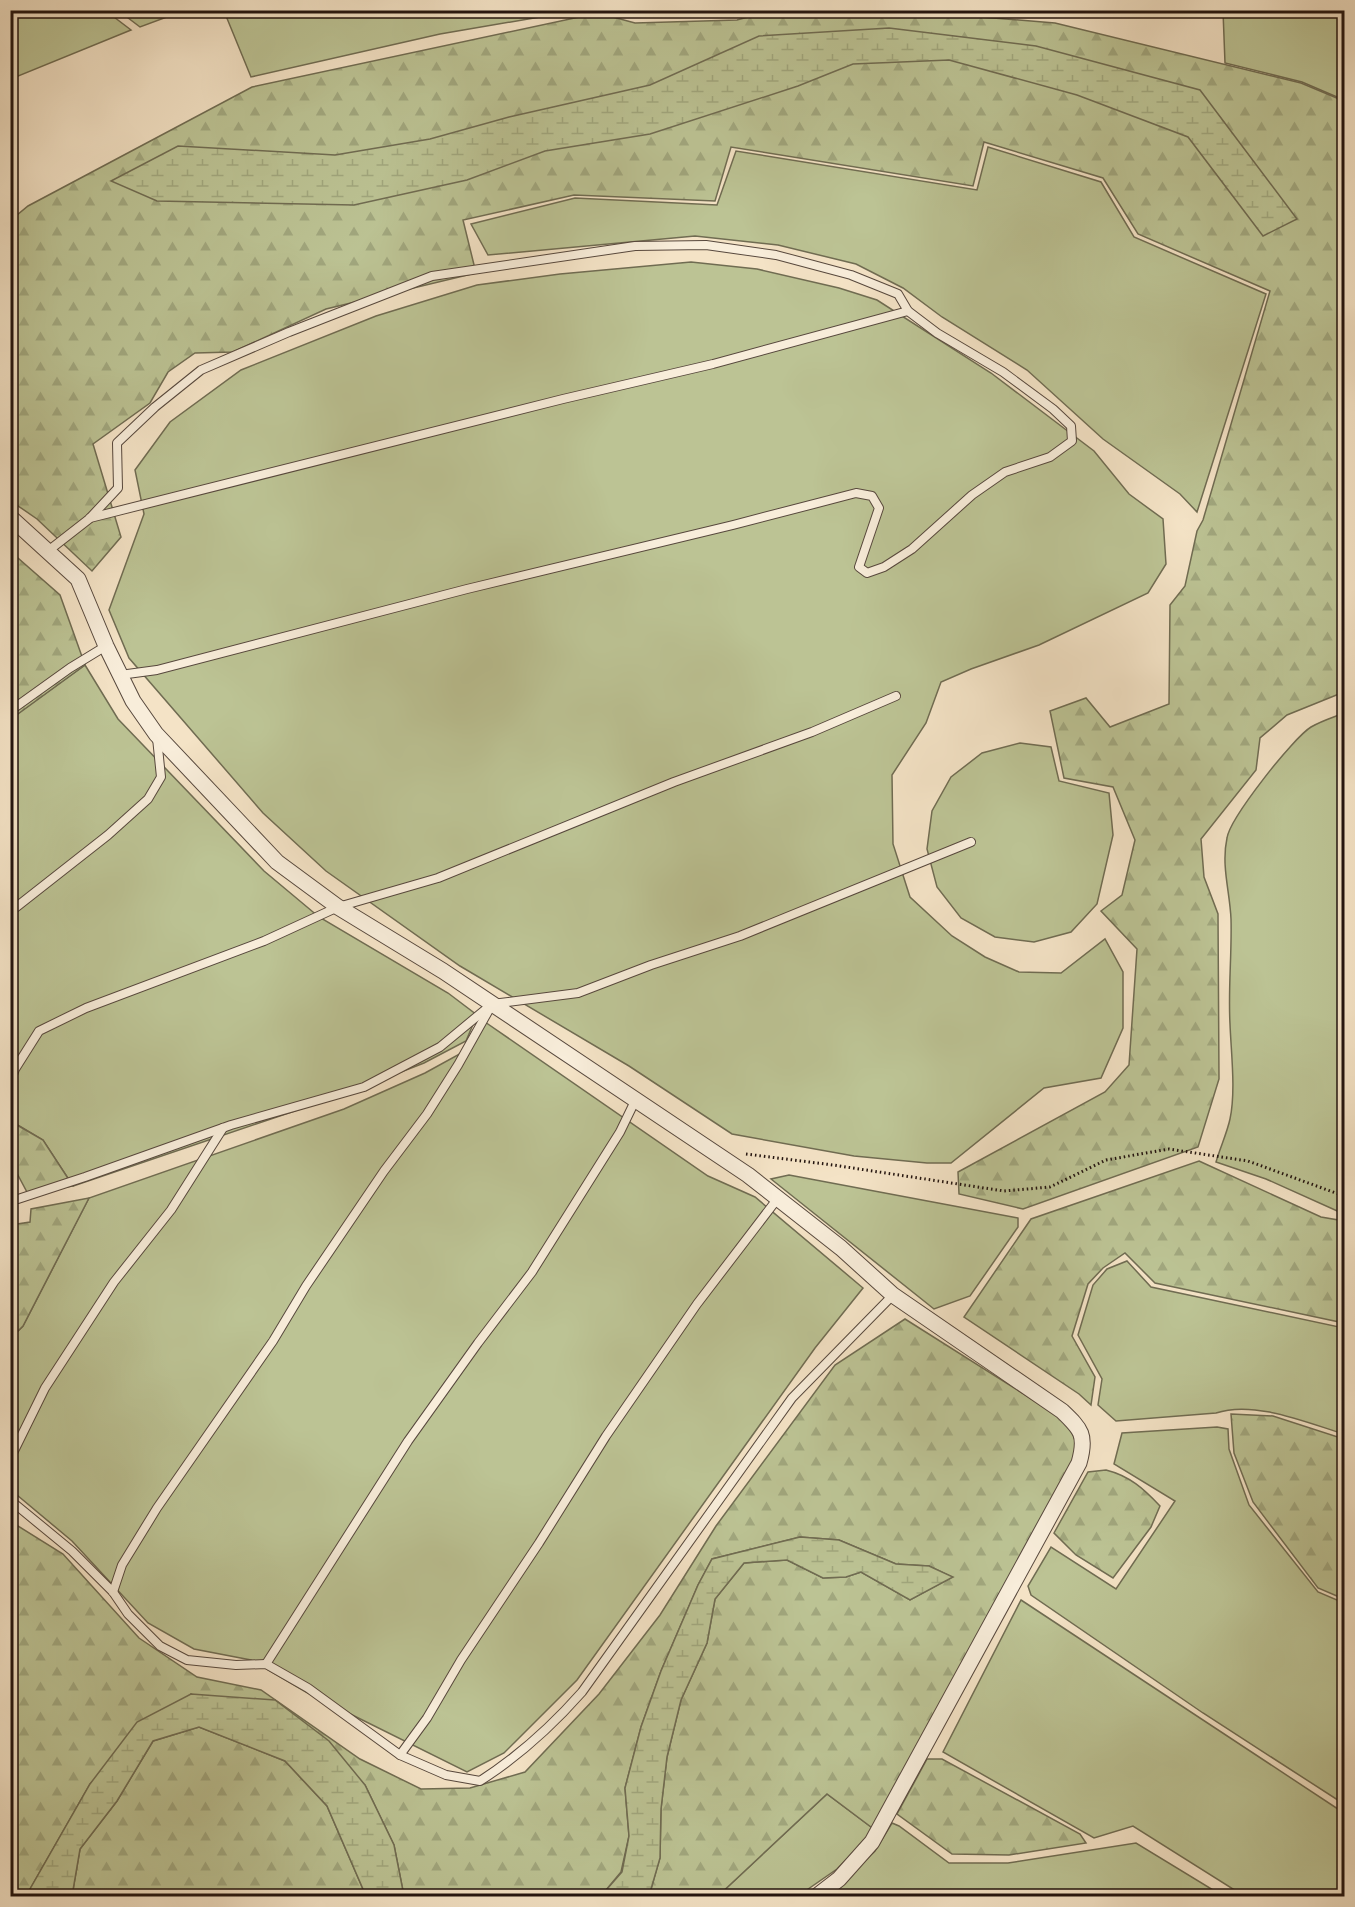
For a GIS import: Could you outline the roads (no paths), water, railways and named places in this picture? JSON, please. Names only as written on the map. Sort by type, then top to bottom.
[{"type":"street","points":[[10,517],[78,579],[133,701],[156,734],[277,862],[338,907],[492,1004],[748,1175],[841,1248],[892,1295],[1062,1410],[1078,1426],[1083,1439],[1083,1450],[1079,1463],[872,1842],[839,1879],[817,1896]]},
{"type":"lane","points":[[48,551],[89,519],[118,488],[117,443],[155,407],[201,370],[289,332],[432,276],[603,249],[706,245],[776,255],[851,275],[898,294],[908,311],[937,333],[1004,372],[1053,409],[1071,426],[1072,441],[1050,458],[1005,472],[972,495],[912,549],[885,567],[867,573],[859,567],[879,508],[872,496],[856,493],[733,525],[488,583],[157,670],[120,675]]},
{"type":"lane","points":[[89,519],[563,399],[713,364],[908,311]]},
{"type":"lane","points":[[10,711],[106,645]]},
{"type":"lane","points":[[10,1083],[15,1069],[39,1031],[86,1008],[264,941],[338,907],[438,878],[674,782],[812,732],[896,696]]},
{"type":"lane","points":[[10,912],[108,835],[148,799],[161,777],[156,734]]},
{"type":"lane","points":[[10,1198],[18,1199],[224,1128],[364,1087],[440,1047],[492,1004],[579,993],[651,964],[740,936],[971,842]]},
{"type":"lane","points":[[113,1592],[122,1565],[157,1508],[273,1341],[306,1286],[384,1171],[427,1114],[492,1004]]},
{"type":"lane","points":[[266,1664],[408,1441],[532,1272],[620,1131],[635,1101]]},
{"type":"lane","points":[[10,1459],[45,1388],[114,1282],[171,1210],[224,1128]]},
{"type":"lane","points":[[400,1755],[427,1718],[461,1660],[539,1543],[606,1436],[697,1304],[778,1198]]},
{"type":"lane","points":[[10,1500],[72,1551],[113,1592],[128,1614],[160,1646],[187,1660],[236,1665],[266,1664],[308,1688],[400,1755],[446,1775],[480,1781],[517,1755],[556,1721],[582,1692],[738,1477],[792,1398],[892,1295]]}]
